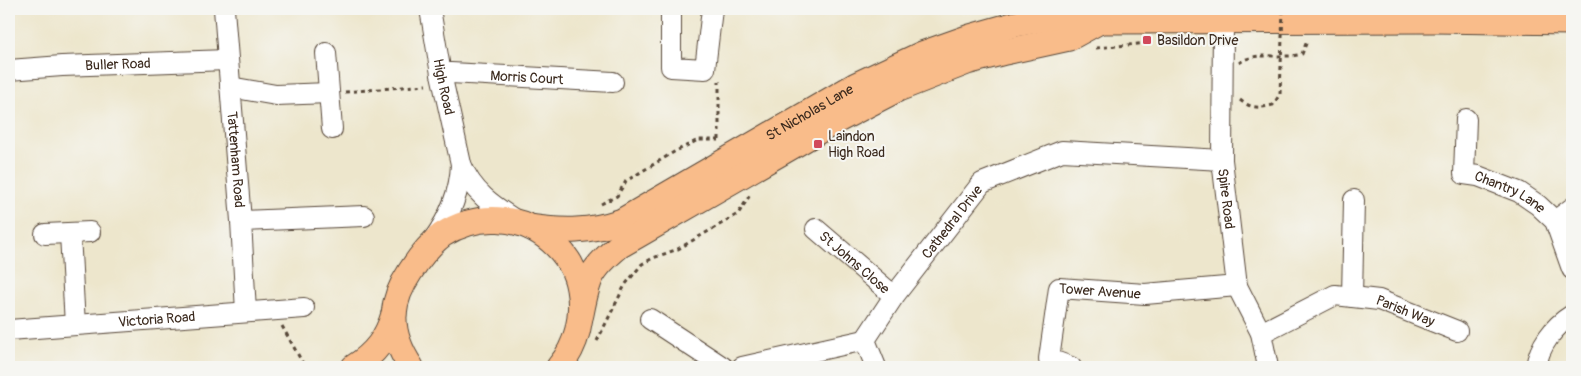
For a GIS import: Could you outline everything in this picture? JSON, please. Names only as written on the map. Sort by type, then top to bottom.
[{"type":"main road","name":"St Nicholas Lane","points":[[354,367],[374,352],[387,334],[404,280],[426,250],[442,236],[456,228],[486,220],[502,220],[567,231],[590,229],[622,221],[856,85],[922,54],[970,37],[1016,24],[1064,15],[1222,21],[1434,20],[1572,22]]},
{"type":"main road","name":"St Nicholas Lane","points":[[581,314],[586,288],[595,268],[619,246],[836,121],[898,89],[967,62],[1069,38],[1099,15]]},
{"type":"main road","points":[[525,225],[547,238],[562,251],[574,268],[578,283],[581,298],[581,314],[574,341],[561,366]]},
{"type":"main road","points":[[394,314],[398,343],[404,358],[411,367]]},
{"type":"street","name":"Tattenham Road","points":[[224,9],[241,221],[246,312]]},
{"type":"street","name":"High Road","points":[[430,9],[442,79],[461,164],[480,194],[492,206],[525,225]]},
{"type":"street","points":[[671,9],[671,67],[705,69],[712,9]]},
{"type":"street","name":"Spire Road","points":[[1222,21],[1222,160],[1237,286],[1261,334],[1268,367]]},
{"type":"street","points":[[326,52],[332,129]]},
{"type":"street","name":"Buller Road","points":[[9,70],[62,66],[227,60]]},
{"type":"street","name":"Morris Court","points":[[442,79],[452,73],[613,82]]},
{"type":"street","points":[[230,87],[276,95],[329,93]]},
{"type":"street","name":"Chantry Lane","points":[[1466,119],[1464,174],[1478,176],[1519,192],[1538,206],[1555,221],[1572,269]]},
{"type":"street","name":"Cathedral Drive","points":[[866,340],[894,296],[982,183],[1062,151],[1222,160]]},
{"type":"street","name":"High Road","points":[[426,250],[441,228],[452,206],[458,191],[461,164]]},
{"type":"street","points":[[1352,297],[1354,200]]},
{"type":"street","points":[[1555,221],[1572,208]]},
{"type":"street","points":[[241,221],[364,216]]},
{"type":"street","name":"St Johns Close","points":[[816,229],[894,296]]},
{"type":"street","points":[[45,234],[90,232]]},
{"type":"street","points":[[70,234],[75,325]]},
{"type":"street","name":"Tower Avenue","points":[[1071,367],[1049,359],[1059,288],[1145,294],[1237,286]]},
{"type":"street","name":"Parish Way","points":[[1261,334],[1336,295],[1379,300],[1457,331]]},
{"type":"street","name":"Victoria Road","points":[[9,330],[304,308]]},
{"type":"street","points":[[1536,367],[1544,344],[1555,329],[1572,315]]},
{"type":"street","points":[[650,319],[723,367]]},
{"type":"street","points":[[742,367],[866,340],[876,367]]},
{"type":"path","points":[[1237,95],[1245,104],[1260,108],[1273,105],[1280,94],[1283,9]]},
{"type":"path","points":[[1236,65],[1246,58],[1294,57],[1302,54],[1307,40]]},
{"type":"path","points":[[1090,49],[1157,42]]},
{"type":"path","points":[[706,65],[720,65],[719,140]]},
{"type":"path","points":[[329,93],[442,79]]},
{"type":"path","points":[[593,208],[617,196],[626,181],[674,152],[698,140],[725,140]]},
{"type":"path","points":[[594,347],[625,286],[642,264],[678,249],[738,214],[752,192]]},
{"type":"path","points":[[272,310],[304,367]]},
{"type":"place","name":"Basildon Drive","points":[[1147,40]]},
{"type":"place","name":"Laindon High Road","points":[[818,144]]}]
